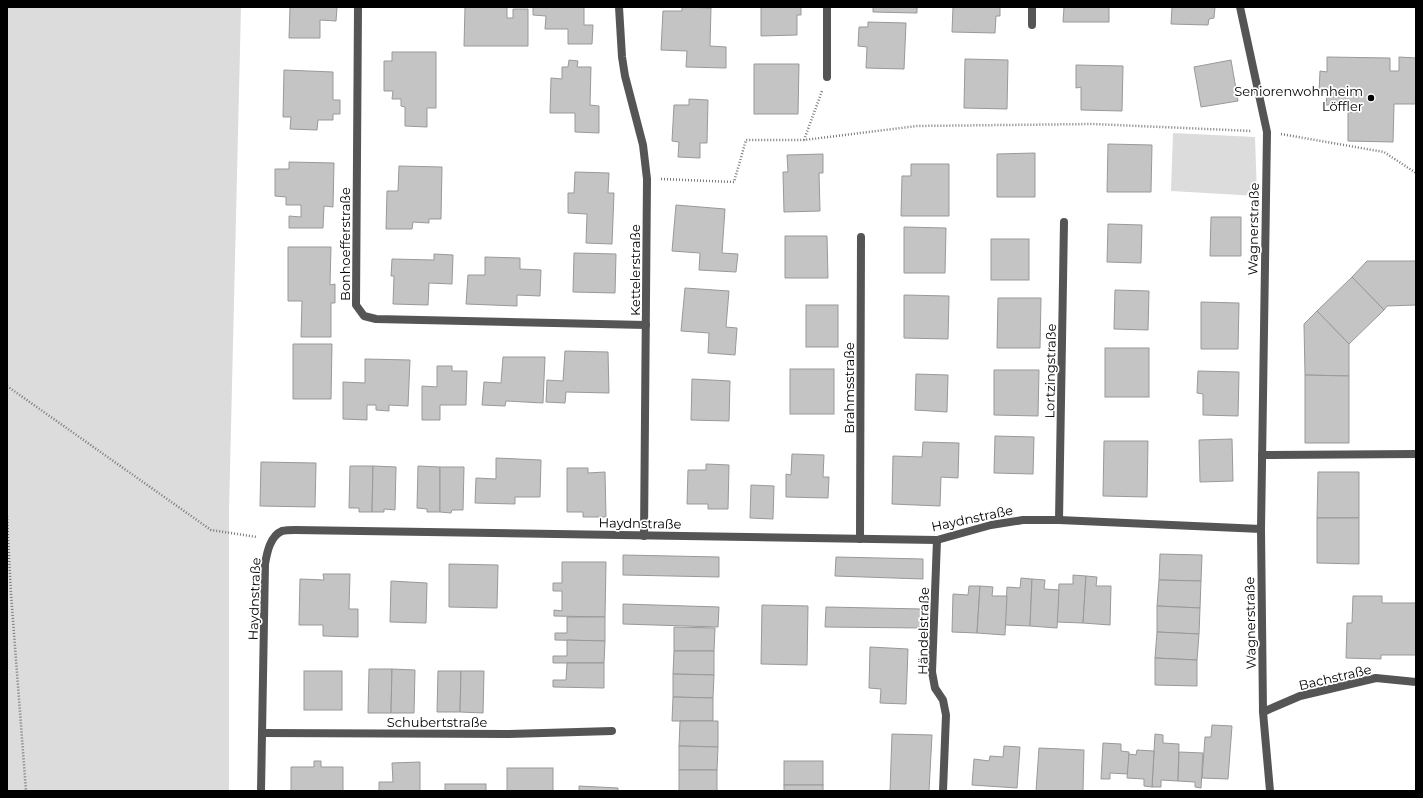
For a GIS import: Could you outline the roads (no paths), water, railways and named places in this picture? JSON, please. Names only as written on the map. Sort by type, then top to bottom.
[{"type":"street","name":"Bonhoefferstraße","points":[[358,7],[356,305],[364,316],[376,320],[646,325]]},
{"type":"street","name":"Kettelerstraße","points":[[619,7],[622,57],[625,76],[643,145],[647,179],[644,536]]},
{"type":"street","points":[[827,7],[827,77]]},
{"type":"street","points":[[1032,7],[1032,25]]},
{"type":"street","name":"Wagnerstraße","points":[[1240,7],[1267,132],[1261,529],[1263,712],[1270,791]]},
{"type":"street","name":"Lortzingstraße","points":[[1060,520],[1064,222]]},
{"type":"street","name":"Brahmsstraße","points":[[860,539],[862,237]]},
{"type":"street","points":[[1262,455],[1416,454]]},
{"type":"street","name":"Haydnstraße","points":[[261,791],[265,564],[268,550],[273,539],[282,532],[295,530],[937,540],[991,525],[1023,520],[1060,520],[1261,529]]},
{"type":"street","name":"Händelstraße","points":[[937,540],[932,672],[935,688],[943,700],[946,715],[943,791]]},
{"type":"street","name":"Bachstraße","points":[[1263,712],[1300,696],[1376,678],[1416,682]]},
{"type":"street","name":"Schubertstraße","points":[[262,733],[509,734],[612,731]]},
{"type":"place","name":"Seniorenwohnheim Löffler","points":[[1371,98]]}]
